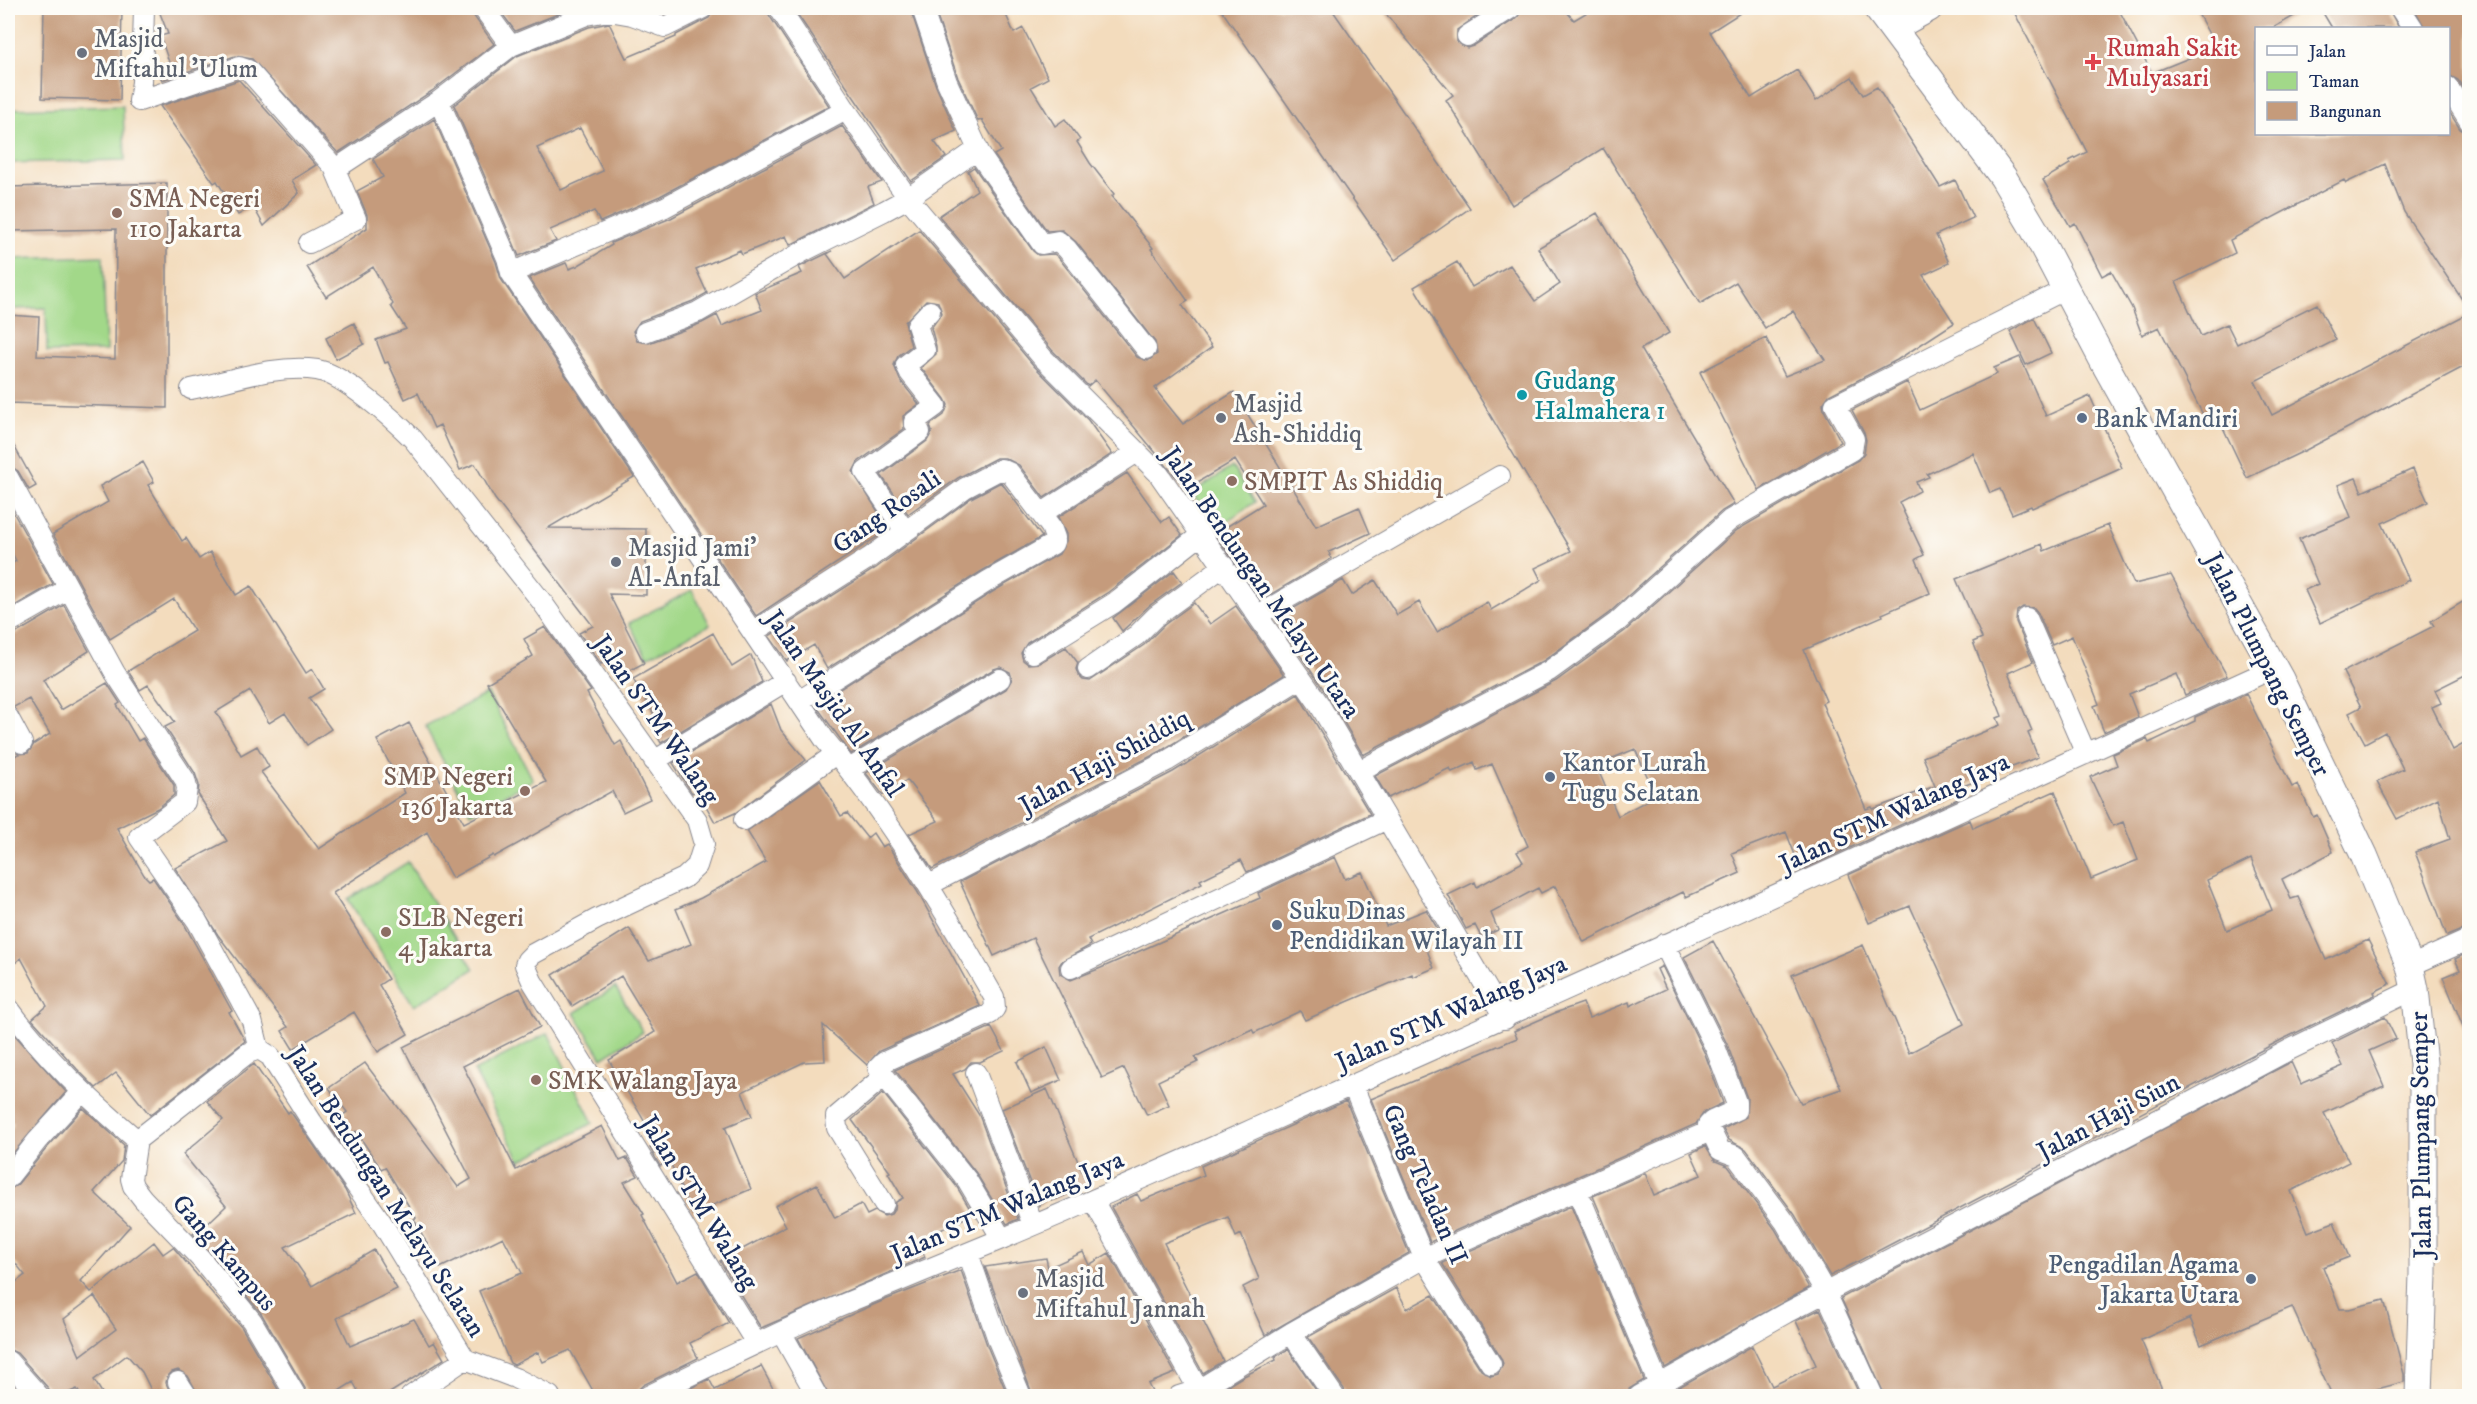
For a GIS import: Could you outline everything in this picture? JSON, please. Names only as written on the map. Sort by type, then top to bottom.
[{"type":"main road","points":[[1885,18],[1929,8]]},
{"type":"main road","name":"Jalan Plumpang Semper","points":[[1885,18],[2003,177],[2066,289],[2106,366],[2274,668],[2364,855],[2413,978],[2423,1075],[2423,1274],[2419,1396]]},
{"type":"street","points":[[144,8],[142,105],[239,67],[243,68],[248,70],[334,167],[356,219],[309,243]]},
{"type":"street","points":[[483,8],[511,46]]},
{"type":"street","points":[[334,167],[341,167],[439,101],[511,46],[586,15],[609,9],[665,27],[703,8]]},
{"type":"street","name":"Jalan Bendungan Melayu Utara","points":[[779,8],[846,110],[908,198],[1043,358],[1158,473],[1202,534],[1301,678],[1506,1019]]},
{"type":"street","points":[[922,8],[947,82],[978,149],[1032,232],[1042,244],[1058,241],[1067,249],[1146,349]]},
{"type":"street","points":[[1467,36],[1511,8]]},
{"type":"street","points":[[2400,8],[2412,27]]},
{"type":"street","points":[[2450,90],[2469,122]]},
{"type":"street","name":"Jalan Masjid Al Anfal","points":[[439,101],[507,258],[511,273],[799,701],[929,885],[994,997],[995,1008],[990,1014],[884,1062],[878,1068],[883,1077]]},
{"type":"street","points":[[511,273],[665,207],[846,110]]},
{"type":"street","points":[[645,332],[698,312],[804,251],[908,198],[978,149]]},
{"type":"street","points":[[1359,771],[1549,670],[1617,622],[1730,520],[1852,450],[1854,440],[1835,405],[2066,289]]},
{"type":"street","points":[[905,531],[865,472],[920,432],[914,423],[936,406],[906,365],[925,350],[916,325],[930,311]]},
{"type":"street","name":"Jalan STM Walang","points":[[191,389],[284,369],[319,370],[341,380],[398,424],[413,439],[542,602],[697,820],[704,844],[697,866],[684,878],[597,919],[533,954],[525,965],[532,981],[756,1343]]},
{"type":"street","points":[[799,701],[988,581],[1053,544],[1051,527],[1041,514],[1137,452]]},
{"type":"street","name":"Gang Rosali","points":[[753,632],[868,558],[965,488],[1001,469],[1010,473],[1041,514]]},
{"type":"street","points":[[1258,615],[1500,476]]},
{"type":"street","points":[[8,477],[116,673],[185,780],[188,788],[185,802],[139,837],[197,921],[252,1021],[259,1049]]},
{"type":"street","points":[[1033,653],[1114,603],[1202,534]]},
{"type":"street","points":[[1088,669],[1137,635],[1156,616],[1224,566]]},
{"type":"street","points":[[8,623],[68,589]]},
{"type":"street","points":[[2027,618],[2086,754]]},
{"type":"street","name":"Jalan STM Walang Jaya","points":[[648,1396],[756,1343],[1094,1200],[1416,1056],[1506,1019],[1664,944],[1821,876],[2274,668]]},
{"type":"street","name":"Jalan Haji Shiddiq","points":[[929,885],[1167,760],[1301,678]]},
{"type":"street","points":[[849,769],[1000,679]]},
{"type":"street","points":[[654,761],[786,681]]},
{"type":"street","points":[[8,717],[22,743]]},
{"type":"street","points":[[744,820],[837,753]]},
{"type":"street","points":[[1071,968],[1387,819]]},
{"type":"street","name":"Jalan Haji Siun","points":[[1639,1396],[1786,1313],[2289,1050],[2413,978],[2469,939]]},
{"type":"street","points":[[1664,944],[1716,1049],[1736,1102],[1736,1110],[1708,1125],[1710,1131],[1720,1150],[1736,1156],[1785,1222],[1826,1293],[1873,1396]]},
{"type":"street","points":[[8,1007],[32,1040],[82,1092],[137,1140]]},
{"type":"street","name":"Jalan Bendungan Melayu Selatan","points":[[137,1140],[248,1053],[259,1049],[270,1056],[312,1122],[382,1223],[465,1359],[515,1377],[550,1396]]},
{"type":"street","points":[[976,1073],[1033,1225]]},
{"type":"street","points":[[884,1204],[837,1128],[836,1117],[883,1077],[967,1180],[1002,1239]]},
{"type":"street","name":"Gang Teladan II","points":[[1353,1086],[1424,1258],[1491,1364]]},
{"type":"street","points":[[8,1178],[37,1141],[82,1092]]},
{"type":"street","points":[[1179,1396],[1200,1393],[1291,1333],[1424,1258],[1710,1131]]},
{"type":"street","name":"Gang Kampus","points":[[137,1140],[131,1179],[133,1186],[201,1259],[252,1321],[296,1396]]},
{"type":"street","points":[[1577,1190],[1659,1386]]},
{"type":"street","points":[[1094,1200],[1200,1393]]},
{"type":"street","points":[[968,1253],[999,1343],[1021,1396]]},
{"type":"street","points":[[782,1332],[817,1396]]},
{"type":"street","points":[[1291,1333],[1334,1396]]},
{"type":"street","points":[[411,1396],[465,1359]]},
{"type":"street","points":[[8,1361],[39,1396]]},
{"type":"green space","points":[[123,106],[125,160],[8,163],[8,109]]},
{"type":"green space","points":[[103,256],[106,351],[47,352],[46,308],[8,309],[8,259]]},
{"type":"green space","points":[[1232,467],[1255,502],[1215,529],[1192,493]]},
{"type":"green space","points":[[692,590],[710,625],[647,657],[629,623]]},
{"type":"green space","points":[[488,693],[533,780],[470,813],[425,726]]},
{"type":"green space","points":[[408,862],[474,969],[414,1006],[348,899]]},
{"type":"green space","points":[[615,987],[643,1032],[602,1058],[574,1013]]},
{"type":"green space","points":[[548,1033],[593,1123],[520,1161],[474,1071]]},
{"type":"building","name":"Masjid Miftahul 'Ulum","points":[[44,8],[122,8],[120,100],[42,98]]},
{"type":"building","points":[[158,8],[471,8],[473,15],[494,44],[432,91],[338,153],[252,59],[235,56],[162,80],[156,68],[169,62],[160,36],[168,34]]},
{"type":"building","points":[[498,8],[573,8],[515,31]]},
{"type":"building","points":[[715,8],[767,8],[769,15],[829,106],[660,196],[600,222],[594,211],[550,230],[556,241],[519,256],[454,105],[517,56],[589,27],[609,23],[626,58],[676,37],[709,18]],"holes":[[[580,128],[603,171],[561,190],[537,148]]]},
{"type":"building","points":[[793,8],[910,8],[936,86],[956,131],[934,141],[946,157],[911,181]]},
{"type":"building","points":[[934,8],[1003,8],[1014,33],[1023,28],[1048,78],[1031,87],[1055,126],[1065,119],[1080,140],[1077,142],[1090,163],[1114,194],[1112,196],[1153,248],[1151,249],[1188,301],[1182,305],[1212,347],[1155,388],[1183,424],[1234,392],[1316,526],[1359,507],[1370,533],[1329,552],[1331,559],[1261,600],[1215,534],[1263,504],[1235,460],[1186,489],[1095,380],[1088,386],[1052,350],[939,216],[977,190],[968,171],[974,167],[1033,251],[1038,255],[1054,254],[1058,257],[1137,357],[1148,361],[1157,354],[1155,342],[1076,242],[1062,230],[1047,231],[994,155],[1001,151],[982,120],[978,121],[958,78]]},
{"type":"building","points":[[1220,8],[1331,8],[1470,208],[1395,260]]},
{"type":"building","points":[[1381,8],[1489,8],[1457,30],[1457,42],[1467,48],[1517,18],[1523,8],[1563,8],[1574,20],[1594,8],[1748,8],[1710,32],[1751,98],[1797,70],[1816,101],[1852,77],[1863,95],[1877,87],[1940,187],[1955,180],[1973,218],[1936,235],[1949,263],[1923,275],[1954,323],[1897,360],[1829,395],[1823,404],[1824,410],[1841,442],[1759,490],[1700,372],[1766,338],[1785,376],[1825,360],[1793,311],[1765,328],[1736,282],[1700,304],[1603,148],[1512,205],[1446,100],[1453,95]]},
{"type":"building","points":[[2012,8],[2118,8],[2152,73],[2216,47],[2195,8],[2308,8],[2275,27],[2255,27],[2255,135],[2450,135],[2450,113],[2460,129],[2469,134],[2469,310],[2404,212],[2385,164],[2346,183],[2344,180],[2230,240],[2235,253],[2176,282],[2201,336],[2227,324],[2237,344],[2317,304],[2336,340],[2255,381],[2272,415],[2469,313],[2469,364],[2306,450],[2247,478],[2216,413],[2205,419],[2159,327],[2142,335],[2132,308],[2111,271],[2102,276],[2075,223],[2070,226],[2043,180],[2070,164],[2069,161],[2087,152]]},
{"type":"building","points":[[2320,8],[2388,8],[2398,27],[2331,27]]},
{"type":"building","points":[[2414,8],[2469,8],[2469,99],[2458,80],[2450,76],[2450,27],[2424,27]]},
{"type":"building","points":[[239,80],[316,165],[292,180],[299,193],[264,226],[253,206],[238,215],[217,181],[214,183],[160,106]]},
{"type":"building","points":[[434,119],[496,262],[501,279],[634,477],[548,528],[646,529],[646,595],[609,594],[644,663],[621,675],[612,659],[601,664],[579,633],[593,626],[495,499],[475,464],[460,470],[440,425],[434,428],[418,393],[405,399],[388,362],[385,363],[376,340],[406,329],[391,306],[393,304],[373,267],[326,297],[307,267],[367,228],[367,215],[357,191],[383,177],[373,159]]},
{"type":"building","points":[[842,126],[882,182],[868,187],[874,203],[790,245],[786,236],[742,254],[740,250],[696,269],[707,293],[693,301],[640,321],[633,331],[637,341],[649,343],[717,315],[722,326],[762,310],[755,293],[802,273],[799,267],[832,251],[827,254],[845,279],[919,230],[1034,366],[1088,420],[1112,454],[1044,498],[1019,465],[1005,458],[996,458],[958,478],[908,514],[881,475],[927,441],[932,432],[930,425],[944,415],[948,405],[921,368],[936,354],[931,328],[942,313],[938,302],[926,300],[905,322],[911,346],[898,356],[894,365],[900,380],[919,404],[903,416],[904,429],[858,462],[853,472],[889,529],[756,616],[529,278],[566,263],[569,269],[577,266],[612,245],[611,243],[671,218]]},
{"type":"building","points":[[167,183],[167,408],[8,403],[8,315],[39,317],[37,356],[115,359],[116,229],[8,231],[8,187]]},
{"type":"building","points":[[1597,213],[1669,333],[1641,349],[1734,504],[1722,511],[1609,613],[1543,661],[1363,755],[1329,697],[1275,619],[1343,580],[1352,595],[1375,580],[1397,615],[1419,602],[1437,632],[1487,602],[1491,610],[1541,580],[1535,568],[1571,551],[1414,287],[1457,262],[1472,287],[1510,265],[1535,301],[1560,284],[1538,248]]},
{"type":"building","points":[[2034,318],[2051,353],[2026,365],[2010,331]]},
{"type":"building","points":[[354,323],[364,344],[336,359],[326,338]]},
{"type":"building","points":[[2020,357],[2046,416],[2090,396],[2122,468],[2032,508],[2031,506],[2012,514],[2000,489],[1990,493],[1973,453],[1927,474],[1929,477],[1916,482],[1920,491],[1899,502],[1924,555],[1916,559],[1930,593],[1804,650],[1826,701],[1822,703],[1866,809],[1872,807],[1873,809],[1935,786],[1923,757],[2000,725],[1997,718],[2002,716],[1973,642],[1982,638],[1956,579],[2042,544],[2044,551],[2108,525],[2134,584],[2171,575],[2227,676],[2185,695],[2176,674],[2129,694],[2138,717],[2104,732],[2094,706],[2099,704],[2072,636],[2052,645],[2038,613],[2034,608],[2023,607],[2017,611],[2016,622],[2033,662],[2008,673],[2032,731],[2028,733],[2038,757],[1958,788],[1962,797],[1801,870],[1786,832],[1732,853],[1740,873],[1686,897],[1683,892],[1584,942],[1555,886],[1541,893],[1538,888],[1491,913],[1498,930],[1481,937],[1475,925],[1466,929],[1448,895],[1475,882],[1477,887],[1523,862],[1517,852],[1528,846],[1492,764],[1477,770],[1474,762],[1452,772],[1450,768],[1388,798],[1375,776],[1556,681],[1625,631],[1737,530],[1858,460],[1864,453],[1866,440],[1852,410],[1907,382],[1920,410],[1997,374],[1994,368]],"holes":[[[1635,749],[1656,796],[1618,816],[1596,765]]]},
{"type":"building","points":[[8,435],[36,486],[29,490],[18,471],[8,465]]},
{"type":"building","points":[[143,462],[154,482],[148,485],[182,541],[186,538],[199,559],[210,552],[236,595],[251,586],[306,673],[312,669],[324,689],[309,698],[331,729],[307,745],[285,713],[269,723],[250,691],[216,712],[241,755],[257,746],[269,767],[261,772],[319,849],[405,793],[377,740],[409,723],[464,823],[546,782],[487,683],[533,656],[524,639],[545,627],[591,691],[587,693],[615,745],[621,741],[650,799],[623,812],[612,791],[452,878],[427,832],[333,893],[388,979],[379,985],[408,1034],[378,1052],[354,1012],[293,1049],[282,1031],[288,1027],[218,935],[175,868],[227,841],[198,794],[199,785],[195,773],[165,727],[175,722],[148,685],[140,690],[128,671],[194,631],[174,599],[110,639],[53,534],[108,502],[100,486]]},
{"type":"building","points":[[2413,469],[2428,502],[2382,523],[2409,580],[2320,623],[2305,590],[2318,584],[2299,539],[2351,517],[2338,485],[2356,478],[2362,492]]},
{"type":"building","points":[[1127,473],[1162,522],[1169,517],[1182,535],[1107,593],[1027,643],[1021,653],[1023,660],[1028,664],[1039,663],[1066,647],[1078,663],[1076,669],[1078,675],[1083,680],[1090,681],[1144,645],[1164,625],[1194,603],[1210,624],[1236,606],[1284,675],[1161,751],[932,869],[909,834],[938,821],[907,780],[883,795],[866,773],[1006,689],[1012,679],[1010,672],[1000,667],[994,669],[851,754],[817,707],[839,693],[838,690],[994,591],[1059,554],[1066,541],[1066,534],[1058,517]]},
{"type":"building","points":[[1001,482],[1042,537],[982,571],[827,669],[814,645],[787,661],[769,636],[876,568],[971,498]]},
{"type":"building","points":[[8,503],[53,584],[11,608],[8,602],[8,566],[16,561],[8,545]]},
{"type":"building","points":[[1174,571],[1182,582],[1149,606],[1122,631],[1113,618]]},
{"type":"building","points":[[2469,598],[2469,673],[2435,690],[2441,703],[2432,707],[2453,750],[2469,741],[2469,927],[2447,936],[2415,852],[2450,839],[2438,798],[2397,819],[2377,782],[2403,769],[2385,732],[2365,743],[2349,713],[2361,707],[2343,672],[2434,626],[2431,621]]},
{"type":"building","points":[[64,605],[89,651],[43,680],[61,710],[107,683],[120,703],[117,705],[138,741],[143,738],[174,785],[174,795],[158,808],[117,828],[144,875],[149,880],[153,878],[183,922],[232,1011],[229,1012],[245,1041],[150,1115],[116,1073],[96,1088],[77,1069],[32,1019],[47,1006],[21,958],[8,969],[8,761],[18,754],[28,753],[34,744],[50,734],[29,699],[14,707],[8,705],[8,638]]},
{"type":"building","points":[[713,633],[732,667],[751,655],[762,682],[661,743],[648,720],[655,716],[633,679]]},
{"type":"building","points":[[1298,694],[1370,814],[1247,872],[1241,860],[1200,880],[1202,883],[1088,939],[1091,945],[1062,961],[1059,966],[1060,974],[1071,980],[1101,968],[1260,898],[1258,893],[1335,857],[1345,879],[1362,872],[1386,926],[1426,910],[1439,931],[1422,937],[1434,968],[1413,977],[1412,974],[1305,1020],[1300,1011],[1254,1033],[1252,1029],[1195,1057],[1198,1062],[1158,1081],[1169,1105],[1147,1115],[1124,1068],[1102,1078],[1033,938],[994,956],[960,882],[1173,772]]},
{"type":"building","points":[[2246,694],[2292,787],[2298,784],[2313,817],[2317,815],[2333,852],[2282,879],[2291,899],[2298,897],[2326,960],[2368,940],[2390,984],[2374,992],[2375,995],[2283,1039],[1830,1276],[1795,1215],[1746,1149],[1729,1140],[1723,1129],[1746,1117],[1747,1098],[1727,1044],[1684,957],[1713,941],[1801,1103],[1841,1089],[1792,975],[1863,945],[1909,1053],[1964,1024],[1910,906],[1869,923],[1848,875],[1970,820],[1973,828],[2055,791],[2091,879],[2138,860],[2123,822],[2113,826],[2090,777],[2117,765],[2113,754],[2147,739],[2149,743],[2195,721],[2195,717]],"holes":[[[2251,859],[2272,910],[2227,930],[2207,880]]]},
{"type":"building","points":[[771,704],[781,730],[806,760],[735,813],[715,822],[697,790],[692,793],[673,763]]},
{"type":"building","points":[[820,780],[841,816],[847,813],[867,838],[873,833],[882,847],[887,844],[917,891],[980,1006],[879,1051],[867,1065],[823,1025],[825,1061],[804,1062],[742,1092],[752,1116],[725,1127],[751,1189],[692,1214],[670,1162],[660,1166],[650,1148],[658,1145],[609,1060],[655,1032],[621,976],[572,1006],[553,975],[629,928],[649,961],[691,944],[676,909],[701,898],[766,862],[747,831]]},
{"type":"building","points":[[2469,952],[2469,1041],[2443,977],[2460,970],[2455,959]]},
{"type":"building","points":[[1662,966],[1705,1054],[1723,1103],[1704,1112],[1696,1124],[1430,1242],[1371,1099],[1517,1038],[1514,1031],[1555,1013],[1583,1003],[1589,1018],[1629,1002],[1630,1006],[1666,989],[1657,969]]},
{"type":"building","points":[[520,988],[540,1027],[463,1066],[516,1170],[602,1126],[620,1161],[627,1158],[638,1176],[624,1182],[644,1214],[642,1215],[677,1282],[698,1271],[729,1323],[690,1343],[698,1358],[643,1385],[636,1396],[596,1396],[570,1350],[543,1362],[538,1352],[514,1365],[510,1363],[479,1291],[522,1273],[503,1237],[440,1268],[414,1219],[416,1218],[385,1167],[381,1169],[356,1131],[341,1143],[329,1126],[347,1112],[329,1088],[365,1063],[458,1187],[471,1179],[403,1047]]},
{"type":"building","points":[[2385,1017],[2396,1039],[2369,1051],[2384,1086],[2324,1113],[2349,1162],[2291,1191],[2308,1232],[2334,1222],[2349,1257],[2323,1267],[2340,1309],[2349,1309],[2384,1300],[2404,1374],[2404,1382],[2377,1389],[2380,1396],[2332,1396],[2292,1307],[2201,1345],[2190,1318],[2141,1340],[2165,1396],[1885,1396],[1841,1298],[2291,1062],[2301,1084],[2343,1066],[2332,1043]]},
{"type":"building","points":[[991,1027],[1004,1051],[980,1062],[971,1062],[965,1069],[953,1074],[979,1115],[1018,1219],[1007,1224],[976,1173],[895,1070]]},
{"type":"building","points":[[14,1034],[66,1092],[8,1159],[8,1133],[14,1124],[8,1118],[8,1039]]},
{"type":"building","points":[[1046,1047],[1061,1080],[1031,1093],[1017,1062]]},
{"type":"building","points":[[254,1064],[345,1190],[356,1213],[285,1247],[312,1286],[374,1250],[397,1289],[337,1318],[350,1346],[414,1319],[429,1345],[434,1342],[444,1359],[385,1396],[361,1396],[353,1382],[331,1396],[308,1396],[261,1313],[193,1234],[226,1206],[183,1154],[223,1120],[207,1101]]},
{"type":"building","points":[[1047,1089],[1088,1185],[1052,1201],[1050,1198],[1039,1206],[1002,1109]]},
{"type":"building","points":[[883,1093],[957,1187],[973,1214],[918,1241],[925,1257],[761,1328],[720,1261],[786,1226],[775,1206],[817,1184],[835,1218],[861,1204],[867,1215],[875,1211],[884,1216],[891,1214],[896,1202],[903,1198],[888,1173],[890,1172],[852,1120]]},
{"type":"building","points":[[1346,1101],[1409,1253],[1265,1335],[1243,1287],[1259,1279],[1241,1234],[1236,1237],[1228,1217],[1164,1243],[1223,1361],[1203,1373],[1111,1207],[1137,1194],[1141,1201],[1204,1175],[1201,1166]]},
{"type":"building","points":[[83,1108],[124,1145],[122,1161],[94,1192],[130,1226],[81,1281],[91,1292],[154,1242],[163,1254],[173,1247],[242,1328],[282,1396],[199,1396],[188,1376],[178,1370],[167,1377],[166,1383],[170,1392],[154,1396],[142,1372],[127,1355],[94,1380],[104,1396],[81,1396],[77,1389],[61,1396],[51,1396],[48,1388],[17,1353],[8,1349],[8,1288],[25,1275],[8,1254],[8,1190],[17,1185]],"holes":[[[94,1296],[116,1329],[80,1356],[64,1319]]]},
{"type":"building","points":[[1705,1146],[1715,1161],[1728,1166],[1775,1229],[1809,1288],[1665,1368],[1593,1196],[1645,1173],[1654,1195],[1701,1175],[1691,1153]]},
{"type":"building","points":[[1571,1206],[1644,1380],[1629,1389],[1627,1396],[1346,1396],[1344,1389],[1308,1337],[1396,1288],[1407,1309],[1433,1295],[1481,1370],[1491,1376],[1498,1374],[1503,1364],[1501,1358],[1442,1263]]},
{"type":"building","points":[[1083,1252],[1089,1265],[1109,1253],[1175,1373],[1148,1384],[1154,1396],[1033,1396],[985,1267],[1046,1258],[1048,1268]]},
{"type":"building","points":[[961,1270],[988,1348],[1008,1396],[829,1396],[798,1338]]},
{"type":"building","points":[[1820,1309],[1860,1396],[1663,1396],[1752,1346],[1772,1386],[1816,1365],[1796,1321]]},
{"type":"building","points":[[1288,1349],[1320,1396],[1214,1396],[1242,1377],[1276,1360],[1275,1357]]},
{"type":"building","points":[[761,1366],[777,1396],[674,1396],[709,1379],[715,1390]]},
{"type":"place","name":"Masjid Miftahul 'Ulum","points":[[82,53]]},
{"type":"place","name":"Rumah Sakit Mulyasari","points":[[2093,62]]},
{"type":"place","name":"SMA Negeri 110 Jakarta","points":[[117,213]]},
{"type":"place","name":"Gudang Halmahera 1","points":[[1522,395]]},
{"type":"place","name":"Masjid Ash-Shiddiq","points":[[1221,418]]},
{"type":"place","name":"Bank Mandiri","points":[[2082,418]]},
{"type":"place","name":"SMPIT As Shiddiq","points":[[1232,481]]},
{"type":"place","name":"Masjid Jami' Al-Anfal","points":[[616,562]]},
{"type":"place","name":"Kantor Lurah Tugu Selatan","points":[[1550,777]]},
{"type":"place","name":"SMP Negeri 136 Jakarta","points":[[525,791]]},
{"type":"place","name":"Suku Dinas Pendidikan Wilayah II","points":[[1277,925]]},
{"type":"place","name":"SLB Negeri 4 Jakarta","points":[[386,932]]},
{"type":"place","name":"SMK Walang Jaya","points":[[536,1080]]},
{"type":"place","name":"Pengadilan Agama Jakarta Utara","points":[[2251,1279]]},
{"type":"place","name":"Masjid Miftahul Jannah","points":[[1023,1293]]}]
